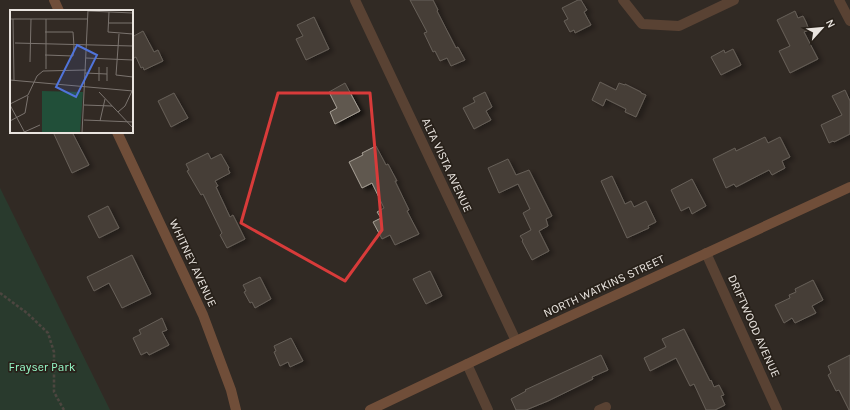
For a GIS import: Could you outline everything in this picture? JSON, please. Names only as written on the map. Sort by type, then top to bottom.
[{"type":"main road","points":[[54,0],[59,10]]},
{"type":"main road","name":"WHITNEY AVENUE","points":[[117,133],[203,315],[236,410]]},
{"type":"main road","name":"NORTH WATKINS STREET","points":[[370,410],[850,187]]},
{"type":"street","name":"ALTA VISTA AVENUE","points":[[355,0],[516,341]]},
{"type":"street","points":[[623,0],[642,24],[679,26],[734,0]]},
{"type":"street","points":[[839,0],[850,21]]},
{"type":"street","name":"DRIFTWOOD AVENUE","points":[[706,253],[777,410]]},
{"type":"street","points":[[467,364],[488,410]]},
{"type":"path","points":[[0,292],[27,313],[48,333],[54,352],[54,392],[64,410]]},
{"type":"highlighted area","points":[[278,93],[370,93],[382,230],[345,281],[241,223]]},
{"type":"green space","name":"Frayser Park","points":[[0,188],[110,410],[0,410]]},
{"type":"building","points":[[410,0],[433,0],[456,48],[458,47],[465,60],[451,66],[447,58],[440,61],[435,51],[433,52],[424,33],[427,32]]},
{"type":"building","points":[[581,0],[587,10],[584,12],[591,25],[575,33],[574,30],[570,32],[564,21],[568,19],[562,8]]},
{"type":"building","points":[[795,11],[798,18],[803,16],[806,22],[809,30],[804,32],[818,59],[790,73],[779,51],[790,46],[777,20]]},
{"type":"building","points":[[314,17],[329,49],[306,60],[296,39],[303,36],[297,25]]},
{"type":"building","points":[[143,31],[154,52],[158,50],[163,61],[144,70],[143,67],[141,68],[136,57],[133,58],[133,36]]},
{"type":"building","points":[[733,49],[741,65],[721,75],[711,57],[724,50],[725,53]]},
{"type":"building","points":[[600,82],[616,90],[619,83],[625,84],[646,95],[636,117],[625,112],[626,109],[606,99],[603,106],[592,100]]},
{"type":"building","points":[[345,83],[360,111],[335,124],[330,112],[337,108],[329,92]]},
{"type":"building","points":[[845,90],[850,101],[850,134],[829,143],[821,125],[842,115],[832,96]]},
{"type":"building","points":[[485,92],[492,107],[486,111],[491,120],[474,129],[463,108],[475,102],[473,98]]},
{"type":"building","points":[[174,93],[188,118],[171,127],[158,101]]},
{"type":"building","points":[[53,133],[73,133],[89,165],[72,173]]},
{"type":"building","points":[[765,137],[768,143],[780,137],[790,157],[782,161],[785,168],[772,175],[769,170],[736,187],[734,184],[726,188],[713,159],[735,148],[736,151]]},
{"type":"building","points":[[376,146],[386,165],[388,164],[397,181],[395,181],[409,210],[407,211],[419,234],[395,245],[390,235],[382,239],[373,222],[381,218],[377,212],[384,208],[372,183],[362,188],[349,162]]},
{"type":"building","points":[[208,153],[211,159],[221,154],[229,168],[230,173],[215,181],[218,186],[216,187],[230,217],[233,215],[245,239],[227,248],[220,235],[222,233],[203,194],[201,195],[187,171],[189,170],[186,164]]},
{"type":"building","points":[[508,159],[516,175],[529,170],[552,216],[546,219],[548,226],[539,231],[549,251],[532,260],[520,236],[531,230],[523,213],[530,209],[518,184],[499,193],[488,168]]},
{"type":"building","points":[[612,176],[625,204],[631,201],[634,207],[646,201],[656,222],[648,226],[649,228],[627,238],[601,181]]},
{"type":"building","points":[[692,179],[706,206],[692,214],[689,207],[681,211],[671,190]]},
{"type":"building","points":[[108,206],[119,228],[99,238],[88,216]]},
{"type":"building","points":[[132,255],[151,294],[122,308],[109,283],[94,291],[87,277]]},
{"type":"building","points":[[430,271],[442,296],[426,304],[413,279]]},
{"type":"building","points":[[260,277],[271,299],[255,308],[252,302],[250,303],[244,292],[246,291],[243,285]]},
{"type":"building","points":[[813,280],[823,300],[812,306],[816,313],[795,323],[792,318],[784,323],[775,305],[790,298],[789,295],[796,292],[795,289]]},
{"type":"building","points":[[162,318],[167,330],[162,332],[169,345],[149,355],[147,352],[141,355],[133,338],[141,334],[139,330]]},
{"type":"building","points":[[684,329],[710,381],[711,380],[714,387],[719,385],[724,395],[721,396],[725,405],[715,410],[706,410],[694,384],[690,386],[676,358],[650,371],[644,358],[666,347],[662,339]]},
{"type":"building","points":[[291,338],[303,361],[290,367],[288,362],[280,366],[274,352],[276,351],[274,346]]},
{"type":"building","points":[[601,355],[608,370],[548,401],[526,410],[516,410],[511,399],[526,391],[525,390]]},
{"type":"building","points":[[850,355],[849,410],[839,390],[836,391],[828,375],[831,373],[828,366]]}]
